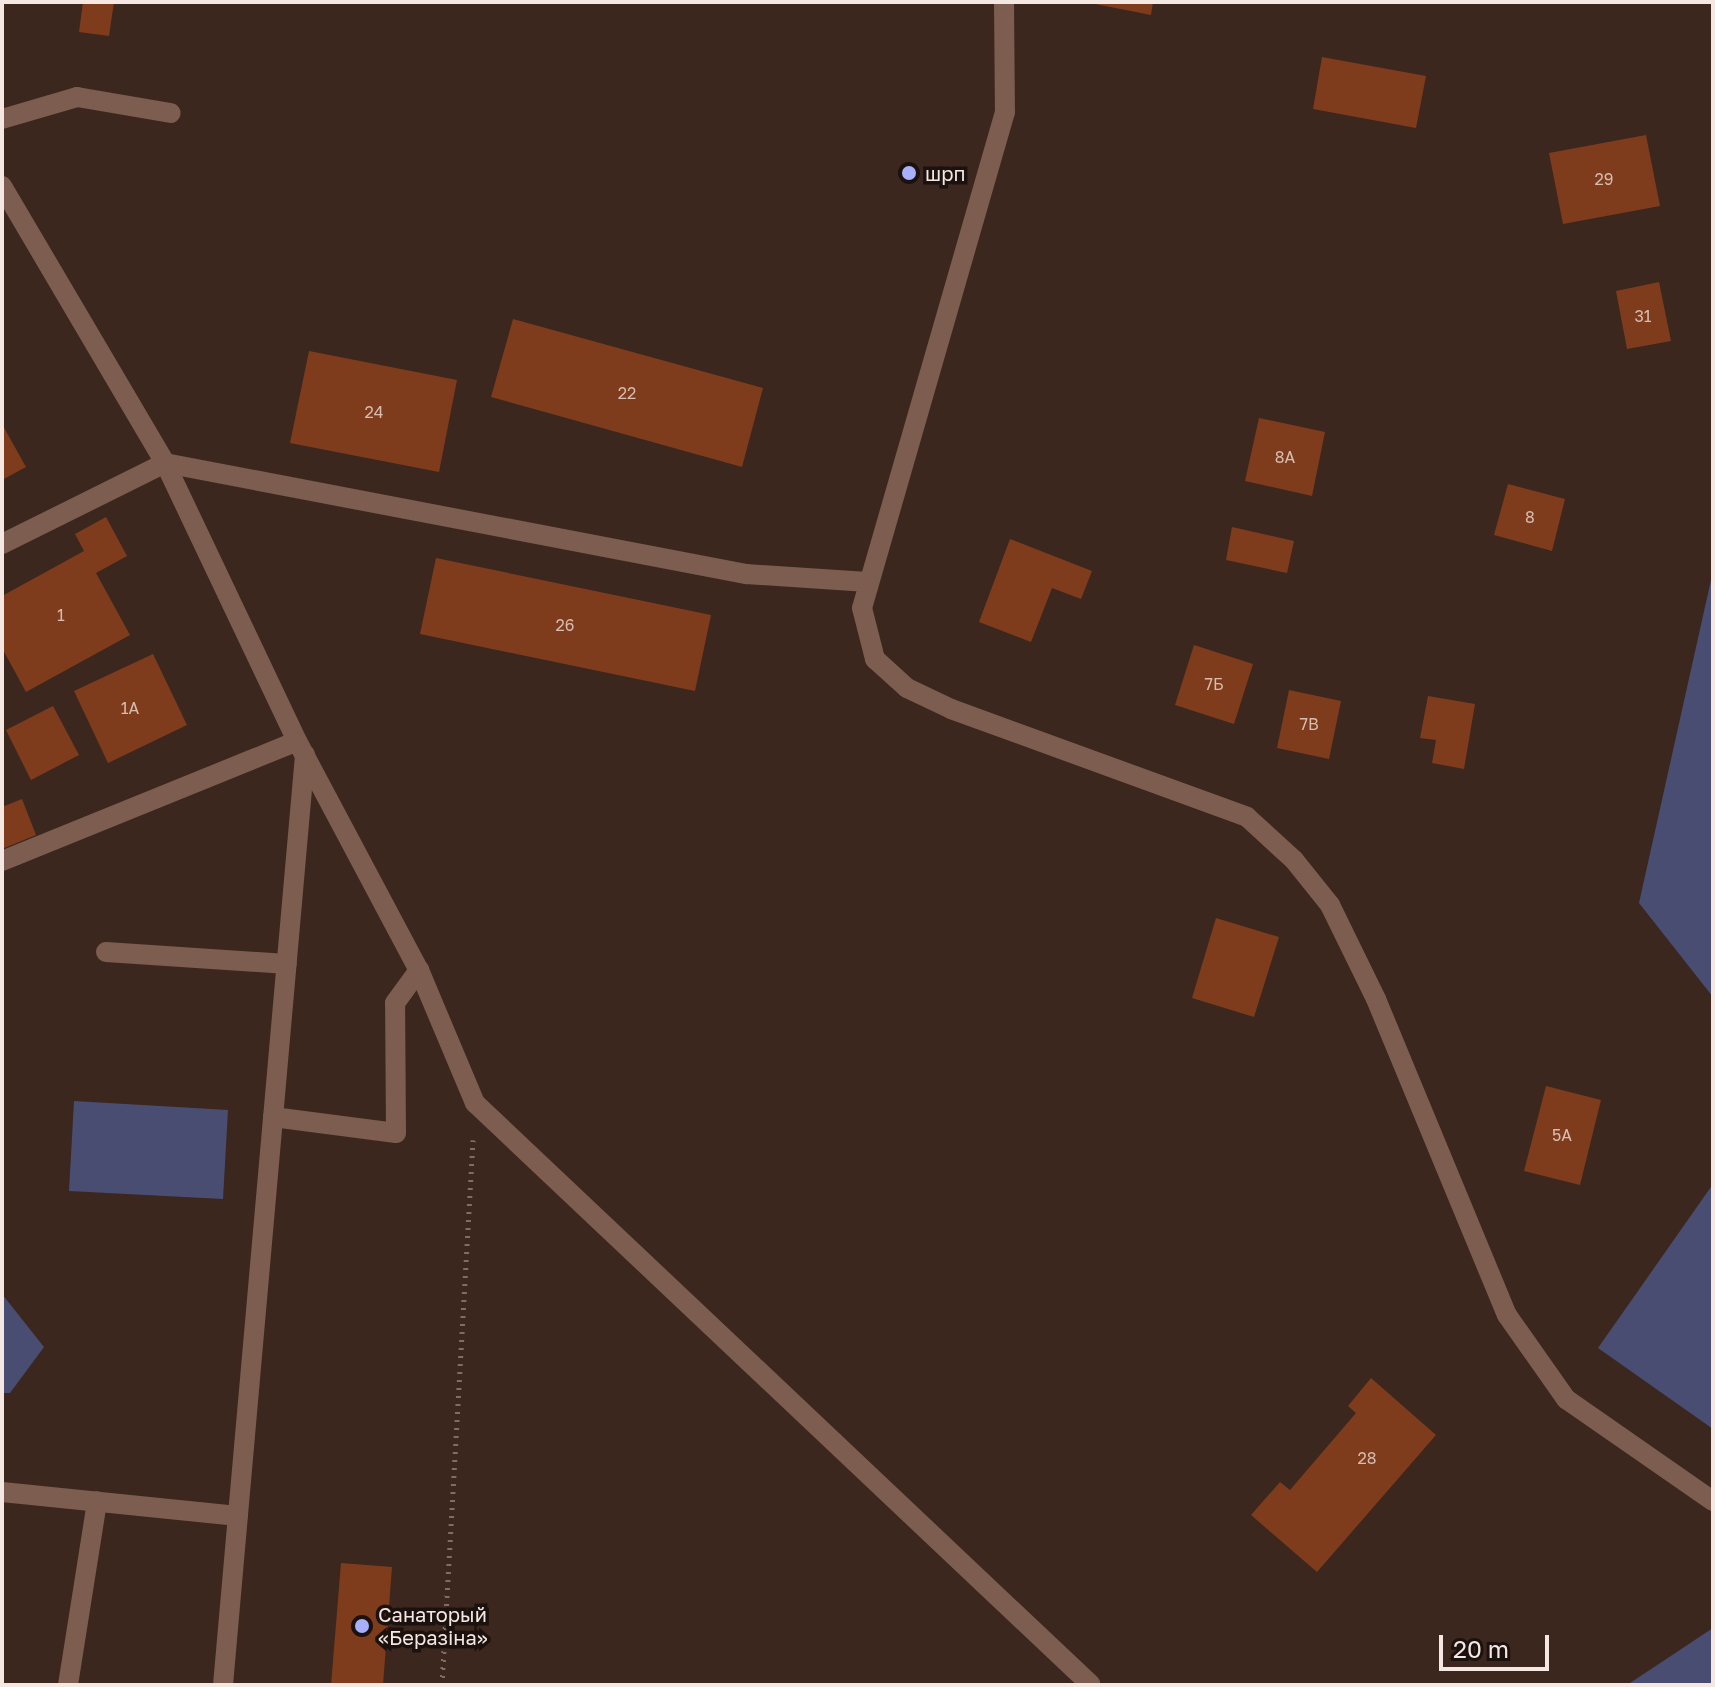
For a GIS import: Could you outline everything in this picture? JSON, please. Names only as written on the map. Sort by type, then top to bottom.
[{"type":"street","points":[[1004,2],[1005,112],[862,608],[875,659],[907,688],[1247,817],[1294,860],[1330,905],[1376,999],[1507,1315],[1566,1399],[1713,1501]]},
{"type":"street","points":[[2,119],[77,97],[171,113]]},
{"type":"street","points":[[2,186],[165,463],[301,748],[419,970],[475,1103],[1091,1685]]},
{"type":"street","points":[[2,544],[165,463],[746,574],[868,582]]},
{"type":"street","points":[[2,861],[301,748]]},
{"type":"street","points":[[223,1685],[287,964],[301,748]]},
{"type":"street","points":[[106,952],[287,964]]},
{"type":"street","points":[[273,1117],[396,1133],[395,1003],[419,970]]},
{"type":"street","points":[[2,1492],[238,1516]]},
{"type":"street","points":[[68,1685],[97,1501]]},
{"type":"path","points":[[442,1685],[475,1103]]},
{"type":"shaded area","points":[[1713,571],[1713,997],[1639,903]]},
{"type":"shaded area","points":[[74,1101],[228,1110],[223,1199],[69,1191]]},
{"type":"shaded area","points":[[1713,1184],[1713,1429],[1598,1348]]},
{"type":"shaded area","points":[[2,1294],[44,1347],[10,1393],[2,1393]]},
{"type":"shaded area","points":[[1713,1628],[1713,1685],[1627,1685]]},
{"type":"building","points":[[83,2],[114,2],[109,36],[79,32]]},
{"type":"building","points":[[1085,2],[1153,2],[1151,15]]},
{"type":"building","points":[[1322,57],[1426,76],[1416,128],[1313,109]]},
{"type":"building","points":[[1646,135],[1660,206],[1563,224],[1549,153]]},
{"type":"building","name":"шрп","points":[[906,163],[916,166],[912,182],[900,180]]},
{"type":"building","points":[[1659,282],[1671,341],[1627,349],[1616,291]]},
{"type":"building","points":[[513,319],[763,388],[742,467],[491,397]]},
{"type":"building","points":[[309,351],[457,380],[439,472],[290,443]]},
{"type":"building","points":[[1259,418],[1325,432],[1312,496],[1245,481]]},
{"type":"building","points":[[2,424],[26,467],[2,480]]},
{"type":"building","points":[[1508,484],[1565,499],[1552,551],[1494,535]]},
{"type":"building","points":[[106,517],[127,556],[96,573],[130,635],[26,692],[2,648],[2,596],[84,551],[75,534]]},
{"type":"building","points":[[1232,527],[1294,541],[1287,573],[1226,560]]},
{"type":"building","points":[[1010,539],[1092,571],[1081,599],[1052,588],[1031,642],[979,622]]},
{"type":"building","points":[[436,558],[711,615],[695,691],[420,634]]},
{"type":"building","points":[[1194,645],[1253,664],[1234,724],[1175,705]]},
{"type":"building","points":[[153,654],[187,725],[108,763],[74,691]]},
{"type":"building","points":[[1289,690],[1341,701],[1329,759],[1277,748]]},
{"type":"building","points":[[1428,696],[1475,704],[1464,769],[1432,763],[1436,740],[1420,738]]},
{"type":"building","points":[[53,706],[79,755],[31,780],[6,730]]},
{"type":"building","points":[[22,799],[36,835],[2,849],[2,807]]},
{"type":"building","points":[[1216,918],[1279,937],[1254,1017],[1192,998]]},
{"type":"building","points":[[1546,1086],[1601,1100],[1580,1185],[1524,1171]]},
{"type":"building","points":[[1371,1378],[1436,1435],[1317,1572],[1251,1515],[1280,1482],[1290,1490],[1356,1413],[1348,1406]]},
{"type":"building","name":"Санаторый «Беразіна»","points":[[341,1563],[392,1567],[383,1685],[331,1685]]},
{"type":"place","name":"шрп","points":[[909,173]]},
{"type":"place","name":"Санаторый «Беразіна»","points":[[362,1626]]}]
